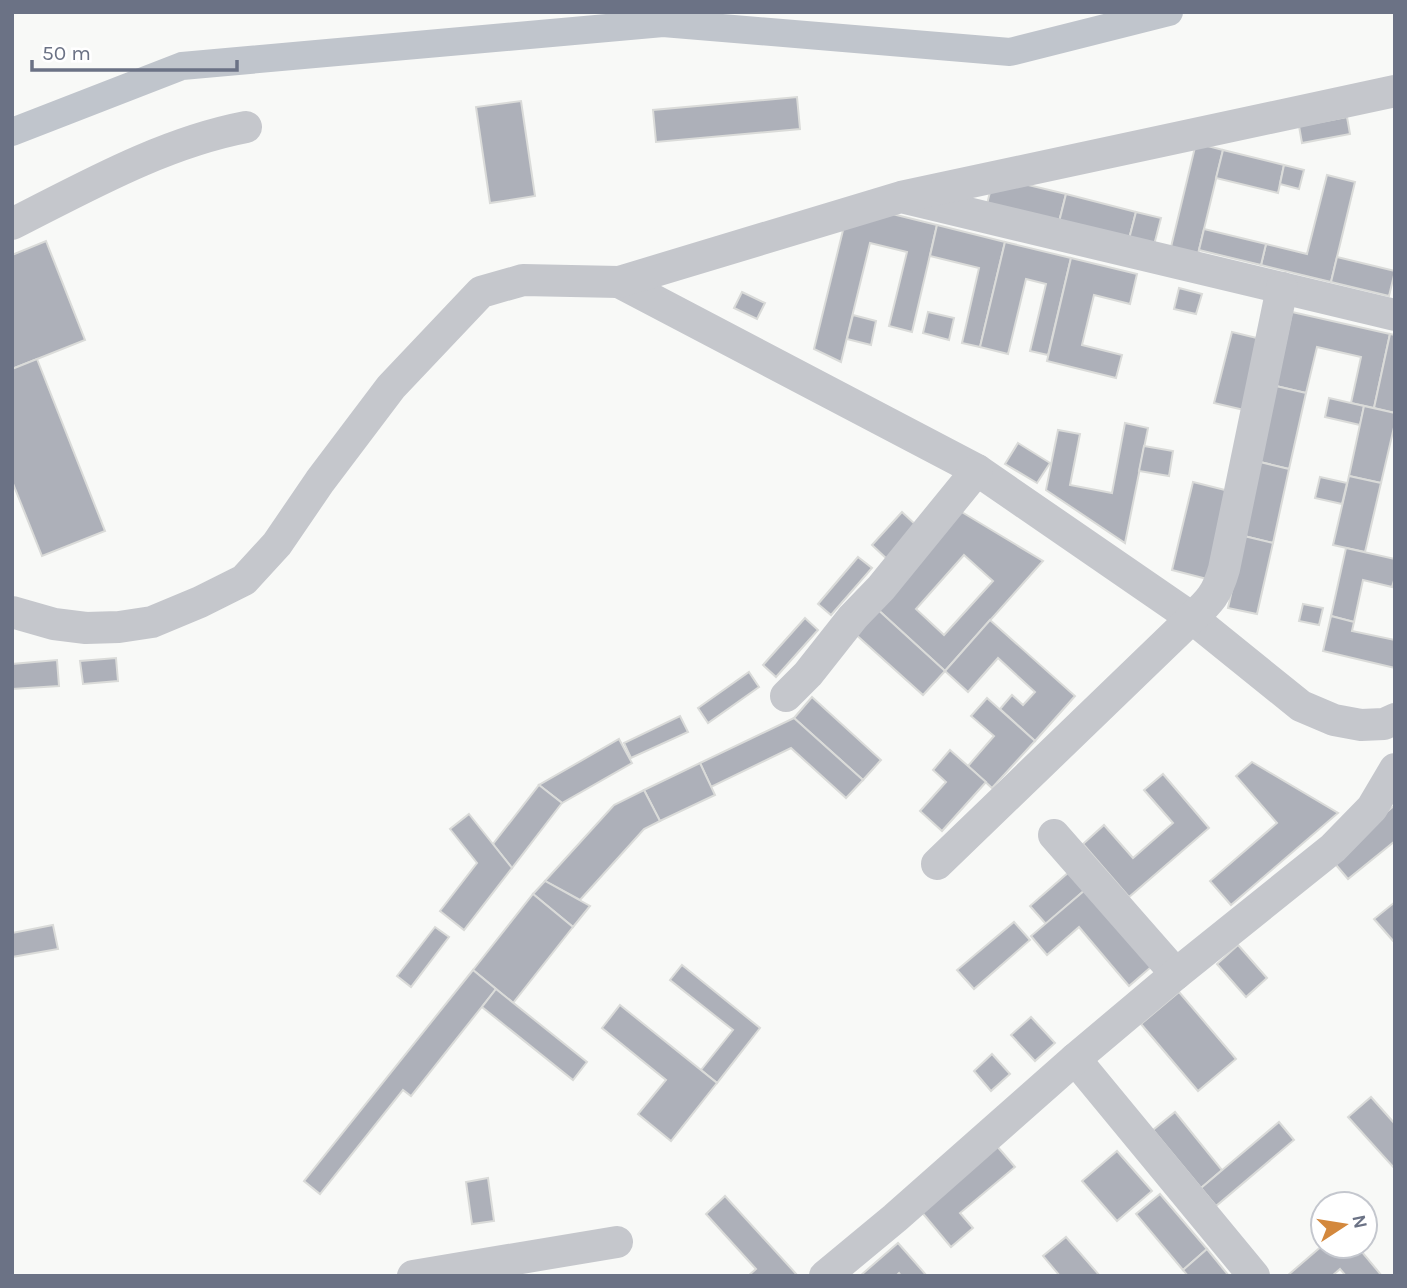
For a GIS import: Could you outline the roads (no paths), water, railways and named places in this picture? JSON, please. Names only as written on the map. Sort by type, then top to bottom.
[{"type":"street","points":[[12,612],[54,624],[86,628],[119,627],[152,622],[244,580],[277,544],[320,481],[391,387],[481,292],[523,280],[619,282],[901,197],[1395,91]]},
{"type":"street","points":[[12,223],[117,172],[204,137],[246,127]]},
{"type":"street","points":[[901,197],[1395,315]]},
{"type":"street","points":[[619,282],[977,470],[1192,618],[1301,706],[1334,720],[1361,725],[1390,722],[1395,756]]},
{"type":"street","points":[[937,864],[1214,596],[1224,569],[1282,288]]},
{"type":"street","points":[[786,696],[808,674],[977,470]]},
{"type":"street","points":[[825,1276],[895,1218],[1074,1059],[1175,974],[1333,848],[1372,808],[1395,769]]},
{"type":"street","points":[[1054,835],[1175,974]]},
{"type":"street","points":[[1074,1059],[1254,1276]]},
{"type":"street","points":[[413,1276],[617,1242]]},
{"type":"waterway","points":[[12,132],[182,66],[663,23],[1010,52],[1169,12]]}]
